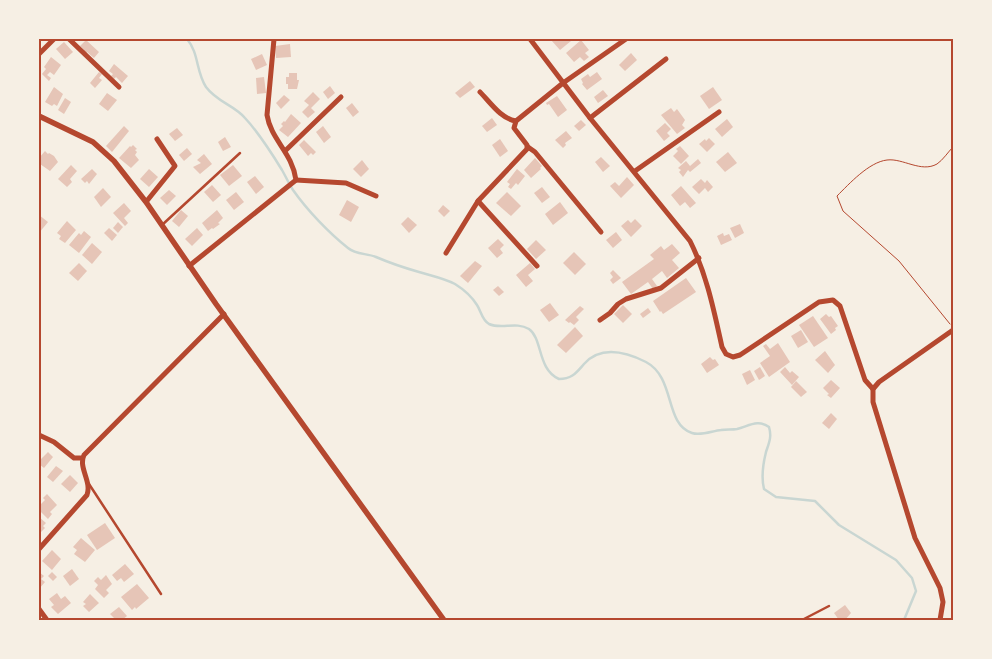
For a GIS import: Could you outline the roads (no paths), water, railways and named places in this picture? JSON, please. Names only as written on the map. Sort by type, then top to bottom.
[{"type":"street","points":[[39,54],[54,39]]},
{"type":"street","points":[[69,39],[119,87]]},
{"type":"street","points":[[274,39],[267,115],[269,126],[292,162],[294,181]]},
{"type":"street","points":[[530,39],[590,118],[690,241],[699,258],[708,283],[722,347],[726,354],[733,357],[740,355],[819,302],[833,300],[840,306],[865,380],[873,389]]},
{"type":"street","points":[[601,232],[532,148],[528,147],[515,131],[514,126],[516,121],[563,83],[626,39]]},
{"type":"street","points":[[590,118],[666,59]]},
{"type":"street","points":[[480,92],[504,116],[516,121]]},
{"type":"street","points":[[285,151],[341,97]]},
{"type":"street","points":[[635,171],[719,112]]},
{"type":"street","points":[[39,116],[92,142],[104,150],[114,161],[146,202],[189,266],[444,620]]},
{"type":"street","points":[[146,202],[175,166],[157,139]]},
{"type":"street","points":[[446,253],[478,201],[528,147]]},
{"type":"street","points":[[189,266],[294,181],[346,184],[376,196]]},
{"type":"street","points":[[478,201],[537,266]]},
{"type":"street","points":[[600,320],[626,299],[661,288],[699,258]]},
{"type":"street","points":[[39,550],[85,498],[88,491],[88,482],[82,465],[82,458],[86,452],[224,314]]},
{"type":"street","points":[[940,620],[943,602],[940,588],[915,538],[873,402],[873,389],[879,382],[953,329]]},
{"type":"street","points":[[39,434],[54,442],[74,458],[82,458]]},
{"type":"street","points":[[39,609],[44,619]]},
{"type":"lane","points":[[162,225],[240,153]]},
{"type":"lane","points":[[88,482],[161,594]]},
{"type":"lane","points":[[802,620],[829,606]]},
{"type":"waterway","points":[[187,39],[194,50],[200,75],[206,87],[245,118],[265,143],[293,190],[305,205],[326,228],[351,250],[455,284],[473,299],[489,324],[494,326],[519,326],[529,329],[536,340],[547,368],[559,379],[573,375],[598,354],[606,352],[622,353],[646,362],[655,369],[662,379],[677,420],[683,428],[692,433],[703,434],[757,423],[769,427],[770,440],[763,470],[764,489],[776,497],[815,501],[839,525],[896,560],[912,578],[916,591],[904,620]]}]
